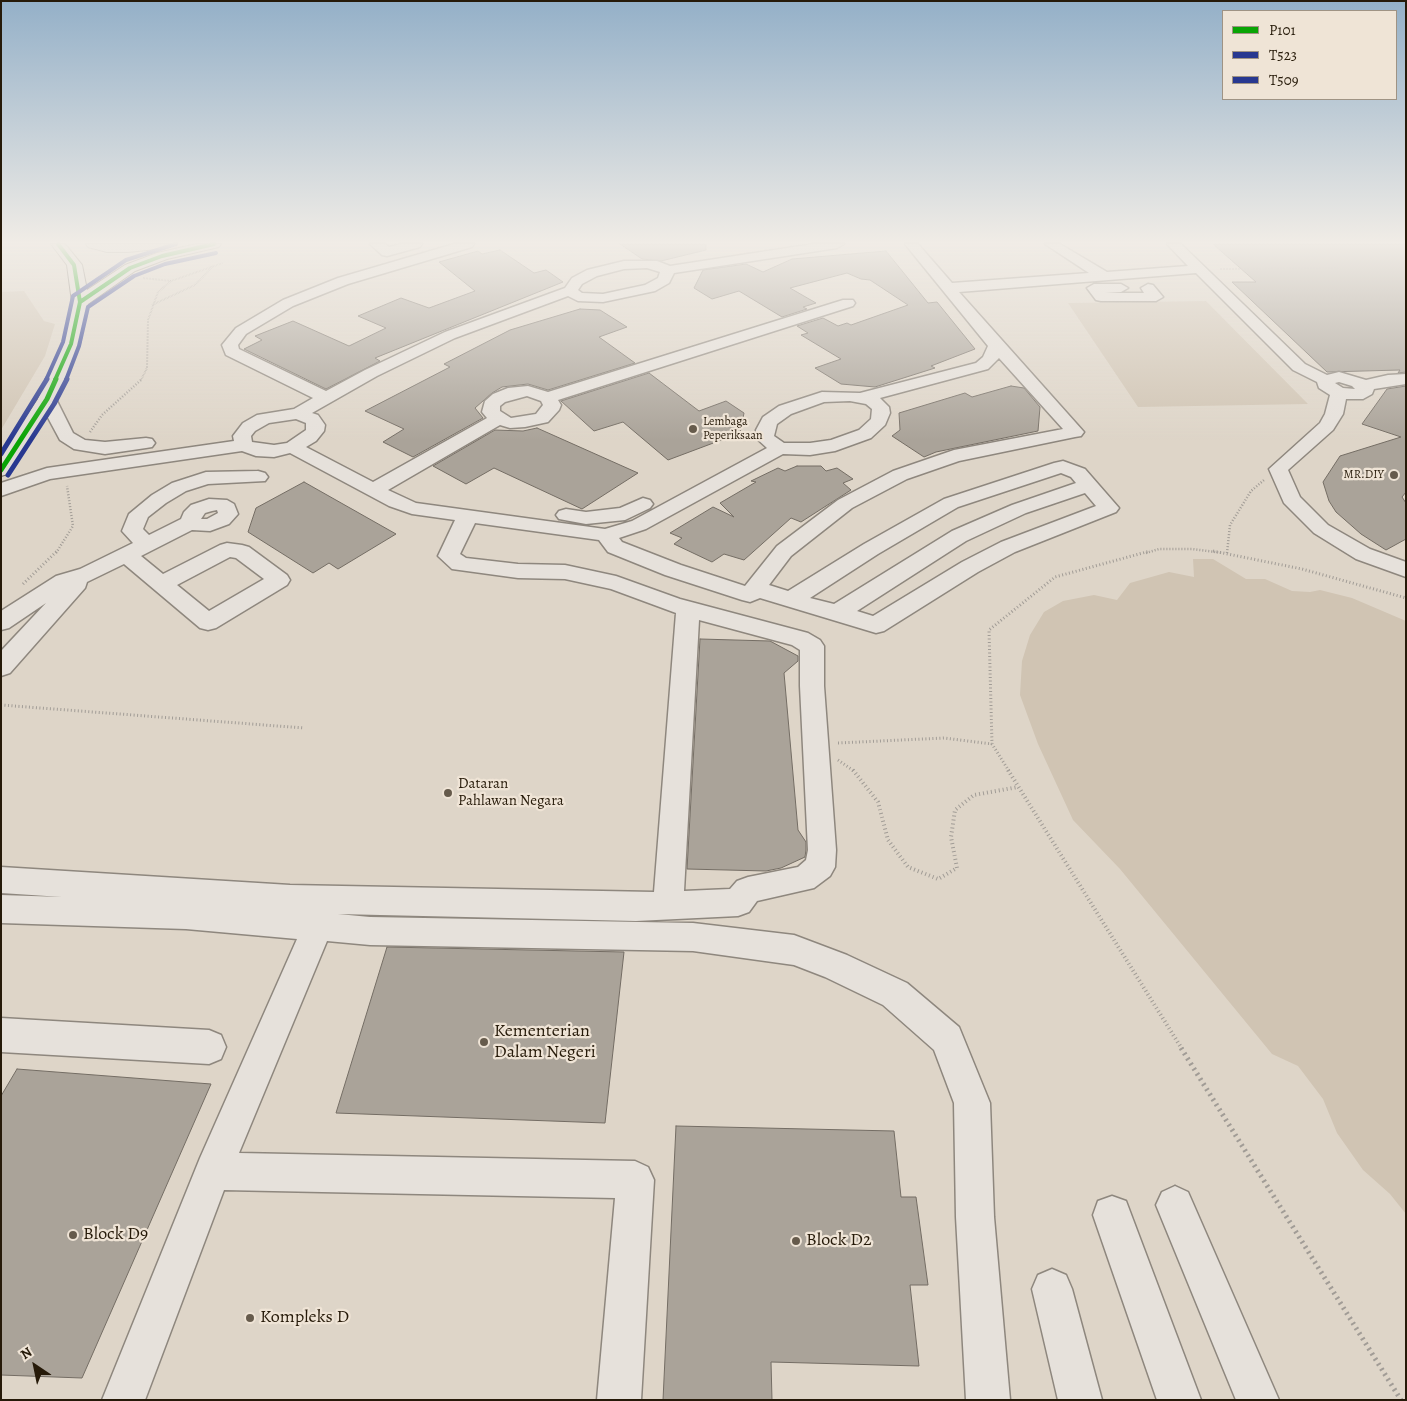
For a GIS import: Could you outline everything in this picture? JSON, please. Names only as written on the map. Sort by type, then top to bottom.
[{"type":"main road","points":[[1,470],[47,399],[71,345],[78,309]]},
{"type":"street","points":[[277,309],[241,331],[230,346],[232,352],[326,398]]},
{"type":"street","points":[[303,429],[326,398],[450,335],[518,309]]},
{"type":"street","points":[[247,436],[256,450],[274,451],[303,429],[385,377],[461,340],[536,309]]},
{"type":"street","points":[[548,398],[552,405],[542,418],[525,422],[510,422],[498,419],[491,412],[491,405],[499,398],[514,392],[528,391],[548,398],[828,309]]},
{"type":"street","points":[[417,502],[582,524],[606,535],[615,547],[673,570],[750,595],[784,551],[845,504],[900,475],[954,456],[1075,432],[966,309]]},
{"type":"street","points":[[1232,309],[1295,374],[1332,387]]},
{"type":"street","points":[[773,443],[765,430],[769,422],[785,410],[822,398],[864,397],[991,378],[1007,368],[1002,351]]},
{"type":"street","points":[[1406,380],[1388,380],[1364,386],[1349,379],[1331,377],[1334,414],[1327,426],[1278,469],[1291,499],[1321,529],[1363,554],[1406,570]]},
{"type":"street","points":[[880,407],[940,385]]},
{"type":"street","points":[[1,490],[29,478],[133,462],[247,436],[263,419],[280,415],[303,429],[381,486],[417,502],[467,517],[582,524],[625,514],[773,443],[825,448],[865,434],[879,421],[881,413],[880,407],[872,400],[864,397]]},
{"type":"street","points":[[47,399],[66,436],[80,445],[105,448],[247,436]]},
{"type":"street","points":[[381,486],[498,419]]},
{"type":"street","points":[[606,535],[639,525],[773,443]]},
{"type":"street","points":[[133,462],[138,444]]},
{"type":"street","points":[[756,589],[791,600],[876,625],[970,567],[1000,551],[1108,508],[1078,473],[1063,467],[951,504],[871,549],[791,600]]},
{"type":"street","points":[[148,544],[132,531],[139,514],[159,499],[179,487],[206,478],[258,477]]},
{"type":"street","points":[[837,613],[959,536],[1019,510],[1088,485]]},
{"type":"street","points":[[1,909],[186,915],[636,907],[738,902],[748,890],[779,882],[804,879],[820,866],[822,850],[815,746],[812,646],[800,639],[688,609],[616,583],[565,572],[518,571],[460,564],[449,556],[467,517]]},
{"type":"street","points":[[1,622],[64,581],[88,574],[191,522]]},
{"type":"street","points":[[126,555],[208,622],[279,580],[242,552],[227,550],[162,584]]},
{"type":"street","points":[[1,667],[73,587],[88,574]]},
{"type":"street","points":[[668,905],[688,609]]},
{"type":"street","points":[[1,880],[322,913],[370,931],[693,937],[794,950],[836,966],[895,994],[947,1039],[972,1103],[975,1217],[988,1400]]},
{"type":"street","points":[[123,1400],[213,1171],[322,913]]},
{"type":"street","points":[[1,1035],[209,1047]]},
{"type":"street","points":[[213,1171],[636,1180],[619,1400]]},
{"type":"street","points":[[1175,1205],[1258,1400]]},
{"type":"street","points":[[1112,1215],[1179,1400]]},
{"type":"street","points":[[1052,1289],[1055,1308],[1080,1400]]},
{"type":"path","points":[[80,445],[102,415],[140,382],[147,368],[148,320],[151,309]]},
{"type":"path","points":[[1227,553],[1230,525],[1251,491],[1278,469]]},
{"type":"path","points":[[16,589],[54,556],[73,526],[65,472]]},
{"type":"path","points":[[1401,1400],[992,744],[989,630],[1042,585],[1055,577],[1158,549],[1192,549],[1227,553],[1302,569],[1406,598]]},
{"type":"path","points":[[1,705],[304,728]]},
{"type":"path","points":[[815,746],[944,738],[992,744]]},
{"type":"path","points":[[815,746],[851,767],[878,802],[888,840],[908,867],[938,879],[957,868],[951,837],[955,810],[974,795],[1019,787]]},
{"type":"shaded area","points":[[1,309],[36,309],[44,321],[55,324],[45,356],[1,430]]},
{"type":"shaded area","points":[[1072,309],[1214,309],[1308,404],[1138,407]]},
{"type":"shaded area","points":[[1193,559],[1213,559],[1246,579],[1265,579],[1292,591],[1310,592],[1320,590],[1352,598],[1406,621],[1406,1214],[1390,1194],[1363,1170],[1337,1133],[1323,1099],[1298,1066],[1272,1054],[1120,869],[1073,820],[1038,744],[1020,695],[1022,661],[1030,635],[1044,612],[1063,601],[1094,595],[1117,600],[1130,583],[1169,572],[1194,577]]},
{"type":"building","points":[[374,309],[495,309],[375,358],[380,361],[326,389],[244,349],[262,340],[255,336],[293,321],[349,346],[386,328],[358,316]]},
{"type":"building","points":[[579,309],[600,310],[627,327],[599,337],[635,363],[548,390],[528,384],[502,387],[475,408],[483,418],[413,457],[383,442],[404,429],[365,411],[450,367],[444,364],[510,330]]},
{"type":"building","points":[[769,309],[806,309],[782,317]]},
{"type":"building","points":[[896,309],[943,309],[975,349],[931,366],[935,368],[875,387],[841,384],[815,368],[841,359],[801,335],[808,333],[797,326],[823,318],[838,326],[847,323],[851,325]]},
{"type":"building","points":[[1261,309],[1406,309],[1406,372],[1398,373],[1400,370],[1327,372]]},
{"type":"building","points":[[649,373],[699,411],[726,401],[744,413],[740,433],[668,460],[623,422],[594,431],[561,401]]},
{"type":"building","points":[[1011,386],[1024,388],[1040,407],[1038,431],[936,452],[924,457],[892,436],[900,430],[899,413],[965,393],[972,397]]},
{"type":"building","points":[[1406,386],[1406,492],[1402,497],[1406,503],[1406,539],[1386,550],[1361,534],[1336,512],[1329,501],[1323,482],[1340,456],[1401,437],[1362,424],[1387,389]]},
{"type":"building","points":[[537,428],[638,473],[582,509],[494,468],[466,484],[433,466],[495,430],[523,431]]},
{"type":"building","points":[[797,466],[821,466],[826,471],[837,468],[853,479],[843,483],[851,490],[801,522],[791,518],[744,560],[724,554],[712,562],[674,544],[682,538],[670,533],[713,507],[734,517],[720,503],[756,482],[751,481],[778,468],[785,471]]},
{"type":"building","points":[[304,482],[396,534],[338,569],[329,563],[313,573],[248,532],[256,508]]},
{"type":"building","points":[[700,639],[770,641],[798,656],[798,661],[784,673],[798,830],[806,842],[806,850],[805,857],[781,868],[766,871],[687,869]]},
{"type":"building","points":[[387,947],[624,952],[605,1123],[336,1113]]},
{"type":"building","name":"Block D9","points":[[17,1069],[211,1084],[82,1378],[1,1375],[1,1096]]},
{"type":"building","name":"Block D2","points":[[676,1126],[894,1131],[901,1197],[916,1197],[928,1285],[910,1285],[919,1366],[771,1362],[772,1400],[663,1400]]},
{"type":"transit line","name":"T509","points":[[1,454],[39,395],[52,369],[63,342],[70,309]]},
{"type":"transit line","name":"P101","points":[[1,470],[47,399],[71,344],[78,309]]},
{"type":"transit line","name":"T523","points":[[8,475],[54,404],[68,377],[79,346],[87,309]]},
{"type":"place","name":"Lembaga Peperiksaan","points":[[693,429]]},
{"type":"place","name":"MR.DIY","points":[[1394,475]]},
{"type":"place","name":"Dataran Pahlawan Negara","points":[[448,793]]},
{"type":"place","name":"Kementerian Dalam Negeri","points":[[484,1042]]},
{"type":"place","name":"Block D9","points":[[73,1235]]},
{"type":"place","name":"Block D2","points":[[796,1241]]},
{"type":"place","name":"Kompleks D","points":[[250,1318]]}]
